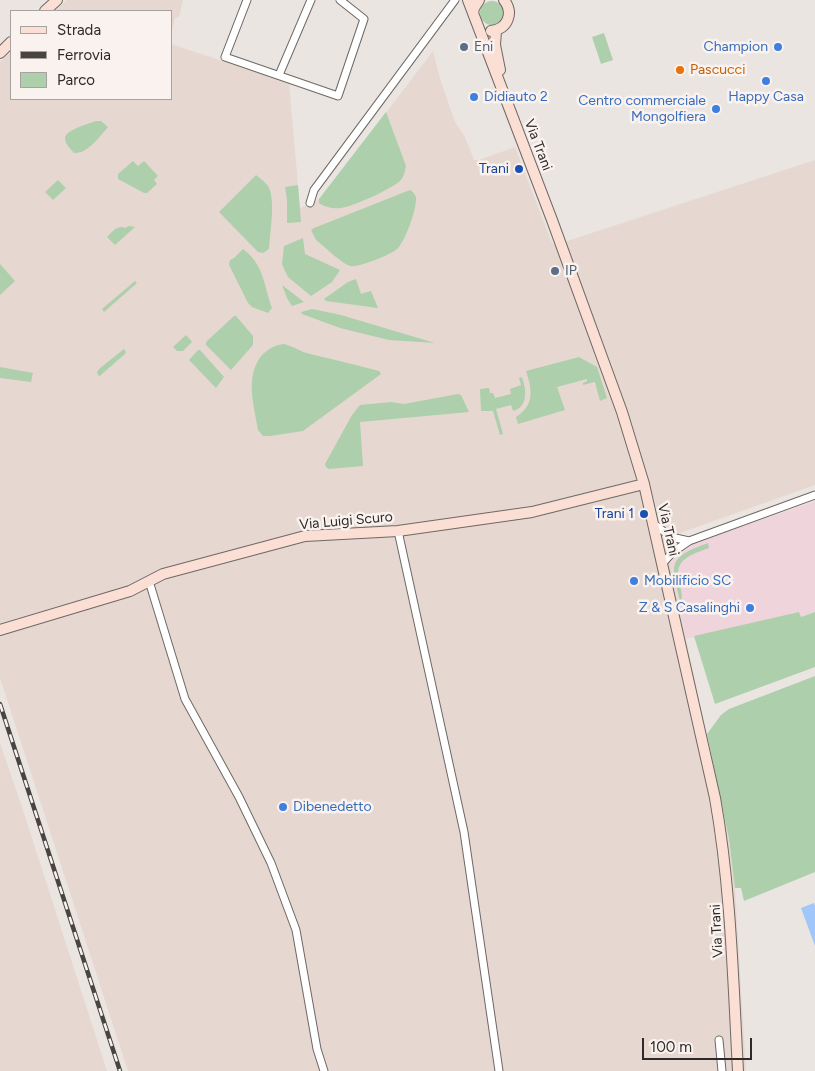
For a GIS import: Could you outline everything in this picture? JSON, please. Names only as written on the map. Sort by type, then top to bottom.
[{"type":"main road","points":[[46,10],[57,0]]},
{"type":"main road","name":"Via Trani","points":[[472,1],[476,23],[479,26],[552,220],[622,412],[644,484],[715,798],[724,848],[738,1071]]},
{"type":"main road","points":[[479,26],[487,31],[496,31],[507,23],[510,14],[508,2]]},
{"type":"main road","name":"Via Trani","points":[[496,31],[495,45],[507,103]]},
{"type":"main road","points":[[0,53],[10,43]]},
{"type":"main road","name":"Via Luigi Scuro","points":[[0,630],[130,591],[163,574],[304,536],[398,531],[532,512],[644,484]]},
{"type":"street","points":[[247,0],[225,57],[338,96],[364,19],[340,0]]},
{"type":"street","points":[[279,75],[311,0]]},
{"type":"street","points":[[310,203],[314,190],[455,0]]},
{"type":"street","points":[[662,564],[673,552],[689,541],[815,495]]},
{"type":"street","points":[[652,522],[671,538],[689,541]]},
{"type":"street","points":[[398,531],[464,832],[499,1071]]},
{"type":"street","points":[[149,582],[185,699],[239,797],[271,863],[296,930],[317,1049],[324,1071]]},
{"type":"street","points":[[718,1040],[722,1071]]},
{"type":"shaded area","points":[[67,0],[183,0],[179,17],[175,18],[172,30],[172,10],[56,10]]},
{"type":"shaded area","points":[[172,44],[289,83],[300,208],[321,198],[433,51],[440,79],[455,122],[465,137],[474,160],[479,160],[515,147],[552,243],[555,245],[815,160],[815,485],[666,538],[729,839],[735,888],[746,1071],[128,1071],[0,678],[0,62],[10,52],[10,100],[172,100]]},
{"type":"shaded area","points":[[815,501],[815,612],[801,617],[799,612],[686,639],[671,563],[677,554],[686,546]]},
{"type":"shaded area","points":[[0,743],[22,807],[107,1071],[0,1071]]},
{"type":"green space","points":[[492,1],[501,4],[504,13],[501,22],[492,25],[483,22],[480,13],[483,4]]},
{"type":"green space","points":[[604,33],[613,60],[601,64],[592,37]]},
{"type":"green space","points":[[386,112],[406,166],[401,180],[382,192],[346,207],[332,208],[319,203],[319,199]]},
{"type":"green space","points":[[96,121],[101,121],[108,127],[89,148],[79,153],[74,153],[66,143],[65,139],[68,133]]},
{"type":"green space","points":[[133,161],[138,166],[144,161],[158,176],[154,180],[157,184],[147,193],[118,179],[118,174]]},
{"type":"green space","points":[[256,175],[268,186],[272,199],[269,249],[263,253],[258,252],[219,212]]},
{"type":"green space","points":[[58,180],[66,188],[53,200],[45,192]]},
{"type":"green space","points":[[298,185],[301,222],[287,223],[285,187]]},
{"type":"green space","points":[[410,190],[416,196],[416,204],[405,237],[396,250],[376,260],[350,266],[316,240],[311,230],[314,228]]},
{"type":"green space","points":[[129,226],[135,227],[115,245],[107,237],[120,227],[125,228]]},
{"type":"green space","points":[[303,238],[305,254],[340,270],[332,282],[311,296],[288,277],[282,264],[284,246]]},
{"type":"green space","points":[[243,249],[259,268],[272,308],[268,313],[252,307],[248,303],[229,265],[230,260]]},
{"type":"green space","points":[[0,264],[15,281],[0,295]]},
{"type":"green space","points":[[356,279],[361,294],[371,291],[378,308],[326,301],[324,299],[348,282]]},
{"type":"green space","points":[[135,281],[137,283],[104,312],[102,309]]},
{"type":"green space","points":[[282,285],[304,302],[292,306]]},
{"type":"green space","points":[[312,309],[341,315],[435,343],[389,340],[340,328],[301,312]]},
{"type":"green space","points":[[234,316],[253,336],[253,345],[231,370],[206,345],[206,342]]},
{"type":"green space","points":[[186,335],[192,342],[183,351],[177,351],[173,347]]},
{"type":"green space","points":[[284,344],[307,353],[379,371],[381,374],[303,431],[263,436],[258,430],[253,401],[252,381],[254,371],[257,362],[263,354],[273,347]]},
{"type":"green space","points":[[124,349],[125,354],[100,376],[98,375],[99,369]]},
{"type":"green space","points":[[198,350],[224,377],[216,388],[189,360]]},
{"type":"green space","points":[[579,357],[597,367],[607,398],[600,401],[595,382],[583,385],[587,379],[557,387],[565,410],[518,424],[516,417],[526,407],[530,396],[530,384],[526,371]]},
{"type":"green space","points":[[0,367],[33,373],[31,382],[0,378]]},
{"type":"green space","points":[[522,377],[525,386],[525,397],[522,406],[513,411],[511,405],[496,409],[503,434],[500,435],[493,411],[481,411],[480,389],[489,388],[490,393],[493,393],[495,398],[511,394],[510,389],[521,385],[519,378]]},
{"type":"green space","points":[[461,395],[469,412],[360,422],[363,466],[329,469],[326,467],[325,464],[352,415],[360,405],[391,402],[404,404]]},
{"type":"green space","points":[[708,543],[709,548],[686,558],[679,567],[681,604],[675,580],[675,564],[678,558],[685,553]]},
{"type":"green space","points":[[799,612],[801,617],[815,612],[815,667],[715,704],[694,636]]},
{"type":"green space","points":[[815,676],[815,872],[744,901],[741,888],[735,888],[729,839],[707,734],[721,715],[729,709]]},
{"type":"water","points":[[814,903],[815,906],[815,946],[801,908]]},
{"type":"railway","points":[[0,704],[120,1071]]},
{"type":"place","name":"Eni","points":[[464,47]]},
{"type":"place","name":"Champion","points":[[778,47]]},
{"type":"place","name":"Pascucci","points":[[680,70]]},
{"type":"place","name":"Happy Casa","points":[[766,81]]},
{"type":"place","name":"Didiauto 2","points":[[474,97]]},
{"type":"place","name":"Centro commerciale Mongolfiera","points":[[716,109]]},
{"type":"place","name":"Trani","points":[[519,169]]},
{"type":"place","name":"IP","points":[[555,271]]},
{"type":"place","name":"Trani 1","points":[[644,514]]},
{"type":"place","name":"Mobilificio SC","points":[[634,581]]},
{"type":"place","name":"Z & S Casalinghi","points":[[750,608]]},
{"type":"place","name":"Dibenedetto","points":[[283,807]]}]
